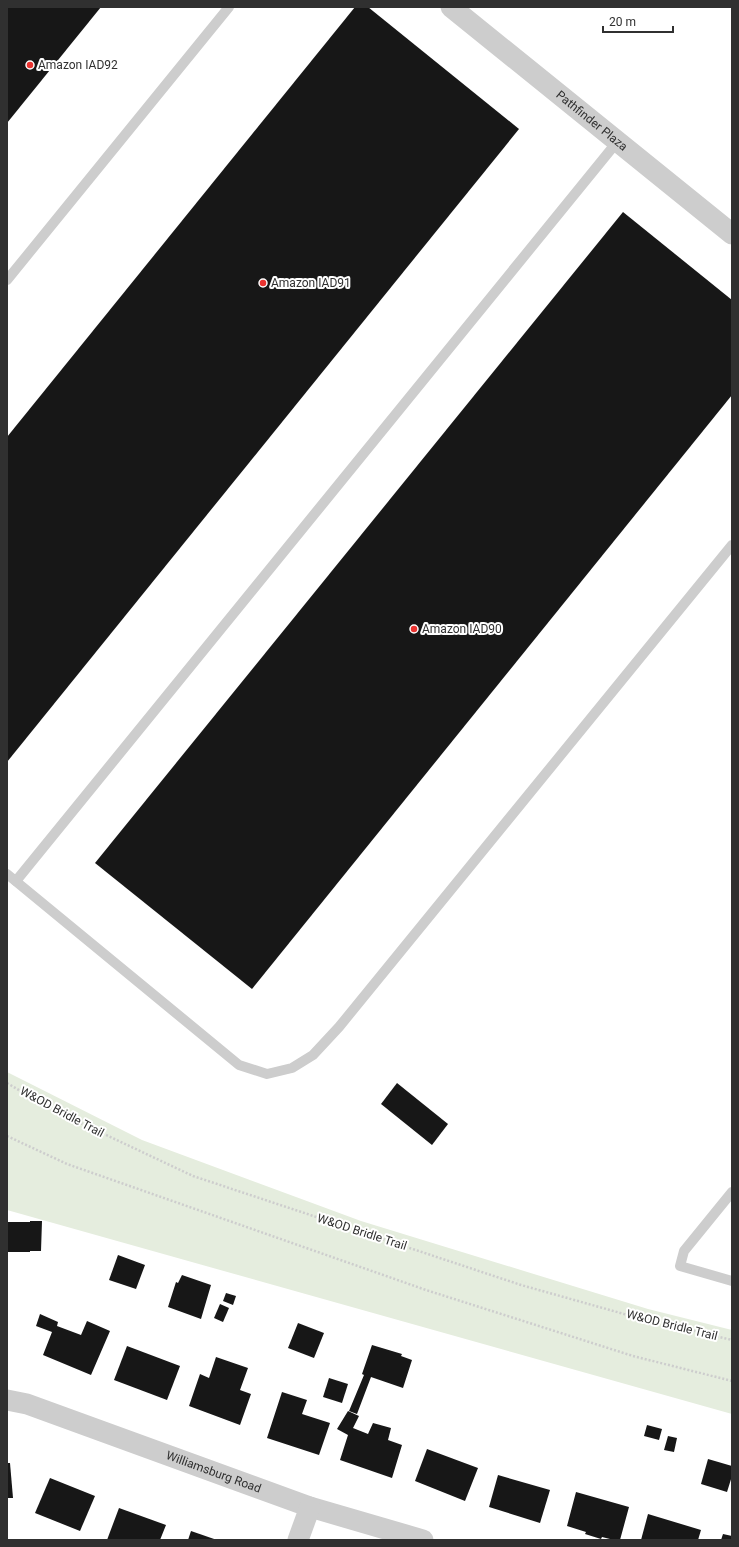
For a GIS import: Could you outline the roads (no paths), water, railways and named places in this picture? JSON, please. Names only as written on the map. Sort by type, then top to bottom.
[{"type":"street","name":"Pathfinder Plaza","points":[[451,7],[732,234]]},
{"type":"street","name":"Williamsburg Road","points":[[7,1400],[27,1404],[310,1507],[423,1540]]},
{"type":"street","points":[[298,1540],[310,1507]]},
{"type":"lane","points":[[7,280],[229,7]]},
{"type":"lane","points":[[16,881],[617,142]]},
{"type":"lane","points":[[7,874],[239,1065],[267,1074],[292,1068],[313,1055],[339,1027],[732,545]]},
{"type":"lane","points":[[732,1192],[684,1251],[680,1266],[732,1281]]},
{"type":"place","name":"Amazon IAD92","points":[[30,65]]},
{"type":"place","name":"Amazon IAD91","points":[[263,283]]},
{"type":"place","name":"Amazon IAD90","points":[[414,629]]}]
